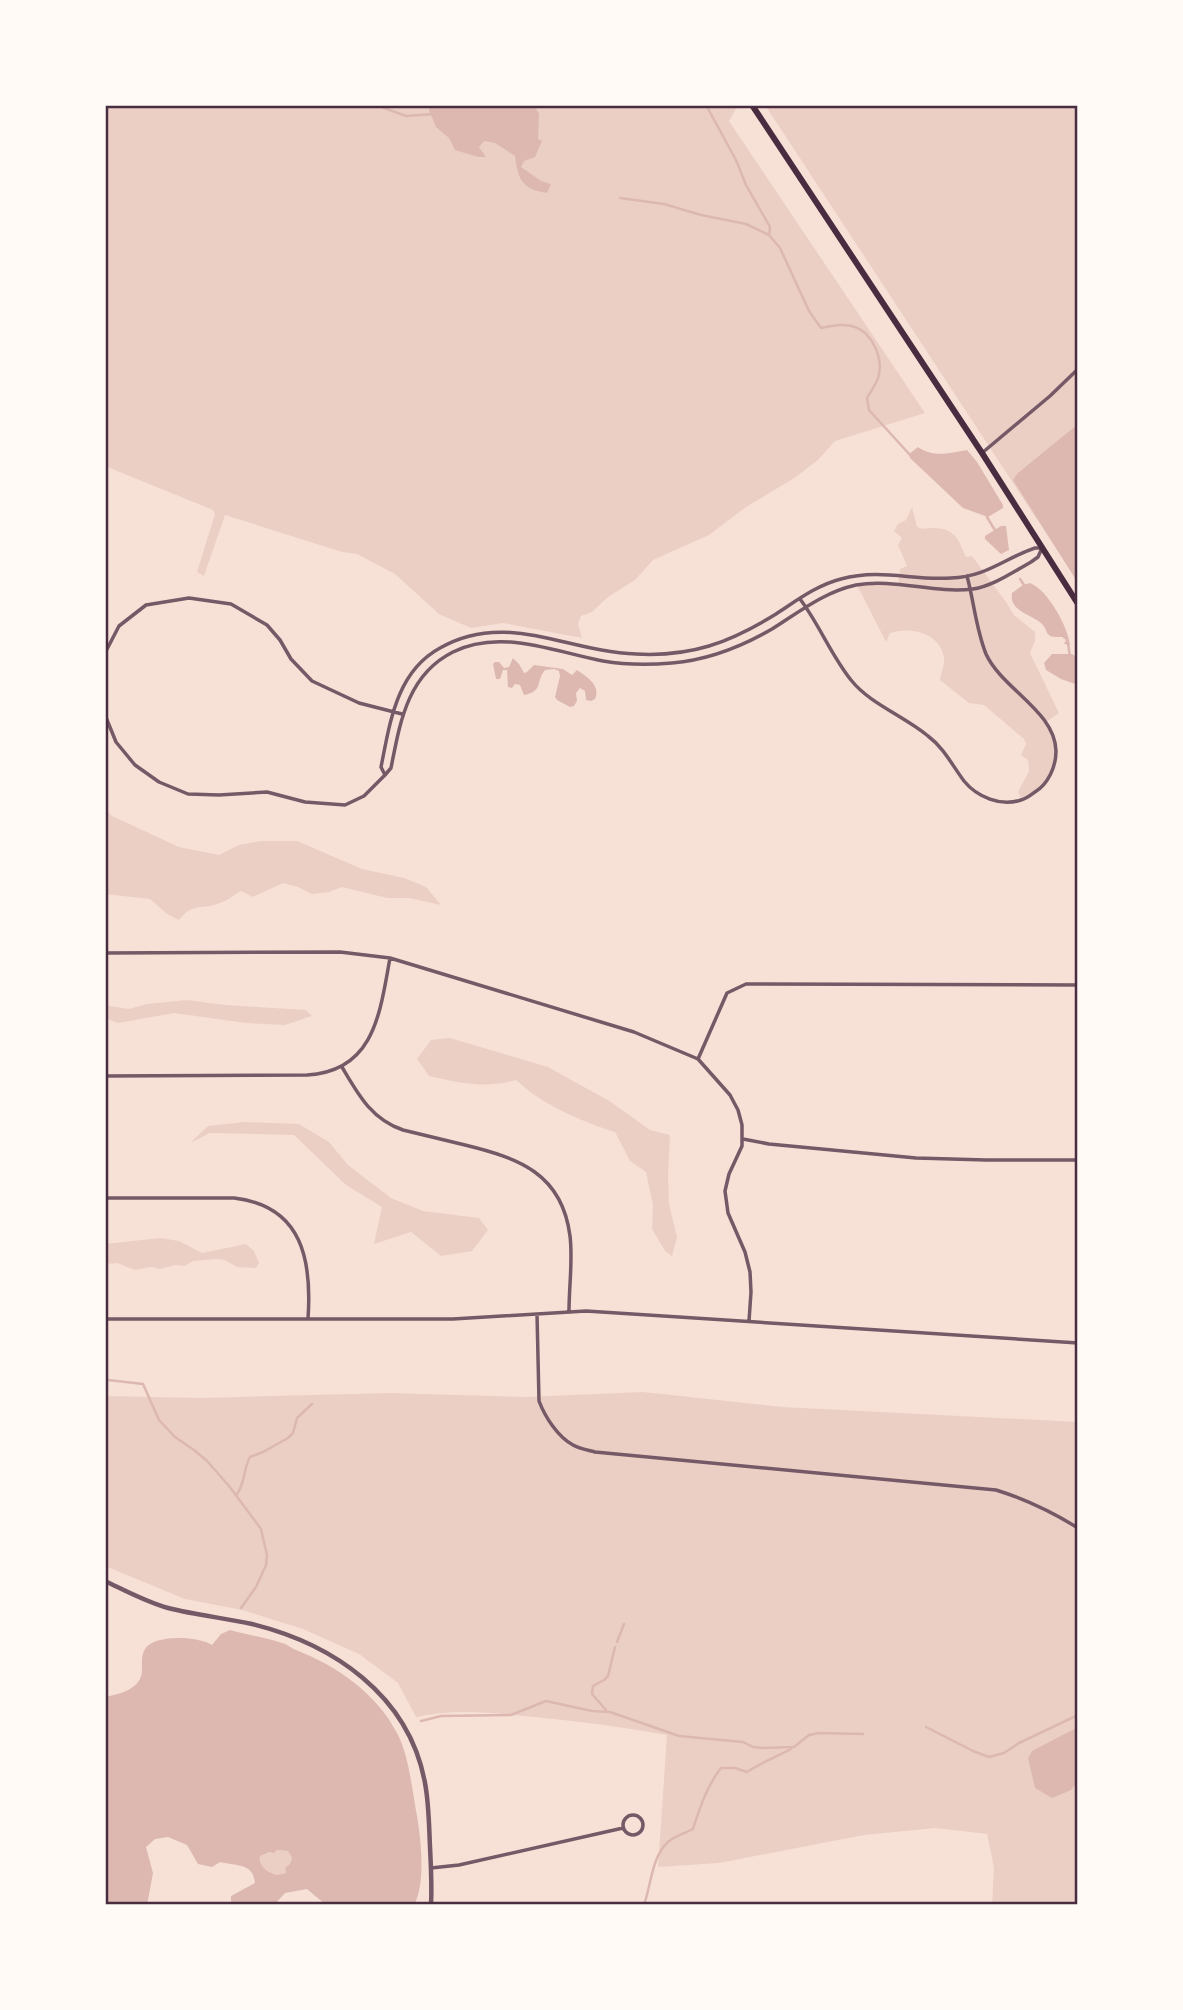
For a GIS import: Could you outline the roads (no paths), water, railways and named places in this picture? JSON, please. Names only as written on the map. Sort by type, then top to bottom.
[{"type":"main road","points":[[752,105],[982,453],[1078,604]]},
{"type":"street","points":[[982,453],[1078,369]]},
{"type":"street","points":[[385,775],[381,767],[392,711],[403,686],[426,657],[449,643],[478,633],[513,631],[614,652],[661,654],[709,647],[747,631],[837,580],[888,574],[949,579],[993,569],[1029,550],[1042,548]]},
{"type":"street","points":[[105,715],[117,742],[135,765],[159,782],[188,794],[267,792],[305,802],[345,806],[365,796],[391,768],[402,714],[411,692],[432,666],[471,644],[502,641],[635,665],[706,658],[752,640],[836,591],[877,583],[935,589],[971,589],[1031,562],[1038,557],[1042,548]]},
{"type":"street","points":[[800,599],[852,681],[879,704],[931,738],[947,754],[966,783],[983,797],[1000,802],[1022,800],[1041,788],[1049,778],[1056,751],[1053,735],[1044,717],[1003,678],[987,656],[967,576]]},
{"type":"street","points":[[105,653],[119,626],[146,605],[189,598],[231,604],[267,625],[291,659],[312,681],[359,703],[402,714]]},
{"type":"street","points":[[105,953],[340,952],[390,958],[634,1032],[698,1059],[733,1100],[740,1117],[743,1139],[741,1149],[725,1191],[728,1213],[743,1246],[750,1272],[749,1321]]},
{"type":"street","points":[[105,1076],[307,1076],[328,1073],[342,1067],[358,1054],[373,1031],[390,958]]},
{"type":"street","points":[[698,1059],[727,993],[746,984],[1078,985]]},
{"type":"street","points":[[342,1067],[369,1109],[387,1124],[511,1158],[532,1170],[547,1184],[562,1208],[569,1230],[569,1311]]},
{"type":"street","points":[[743,1139],[769,1144],[916,1158],[1078,1160]]},
{"type":"street","points":[[105,1198],[234,1198],[263,1206],[288,1224],[303,1248],[309,1273],[308,1319]]},
{"type":"street","points":[[105,1319],[453,1319],[569,1311],[1078,1343]]},
{"type":"street","points":[[537,1314],[539,1401],[558,1432],[577,1447],[595,1452],[996,1490],[1024,1499],[1078,1528]]},
{"type":"street","points":[[105,1581],[167,1608],[252,1625],[288,1636],[337,1658],[360,1675],[397,1716],[421,1765],[428,1802],[431,1905]]},
{"type":"street","points":[[634,1815],[642,1821],[643,1827],[636,1835],[627,1833],[623,1828],[623,1821],[627,1816],[634,1815]]},
{"type":"street","points":[[431,1868],[459,1865],[623,1828]]},
{"type":"waterway","points":[[376,105],[406,116],[434,114]]},
{"type":"waterway","points":[[706,105],[770,227],[769,235]]},
{"type":"waterway","points":[[620,198],[664,204],[746,224],[769,235],[780,248],[809,311],[821,328],[851,326],[861,330],[872,341],[878,356],[879,371],[877,381],[867,398],[869,410],[911,456]]},
{"type":"waterway","points":[[987,517],[996,532]]},
{"type":"waterway","points":[[1020,579],[1026,588]]},
{"type":"waterway","points":[[1068,643],[1070,657]]},
{"type":"waterway","points":[[108,1380],[143,1384],[159,1420],[175,1437],[207,1461],[261,1529],[267,1555],[266,1565],[256,1587],[241,1608]]},
{"type":"waterway","points":[[237,1494],[250,1457],[288,1438],[293,1433],[297,1418],[312,1404]]},
{"type":"waterway","points":[[617,1642],[624,1624]]},
{"type":"waterway","points":[[606,1710],[592,1694],[593,1686],[608,1676],[615,1647]]},
{"type":"waterway","points":[[421,1721],[441,1716],[511,1715],[546,1701],[610,1712],[679,1736],[743,1742],[753,1747],[794,1747],[809,1735],[819,1733],[863,1734]]},
{"type":"waterway","points":[[926,1727],[989,1757],[1004,1753],[1078,1715]]},
{"type":"waterway","points":[[644,1905],[658,1855],[671,1840],[693,1829],[708,1789],[721,1768],[735,1768],[747,1772],[791,1749]]}]
